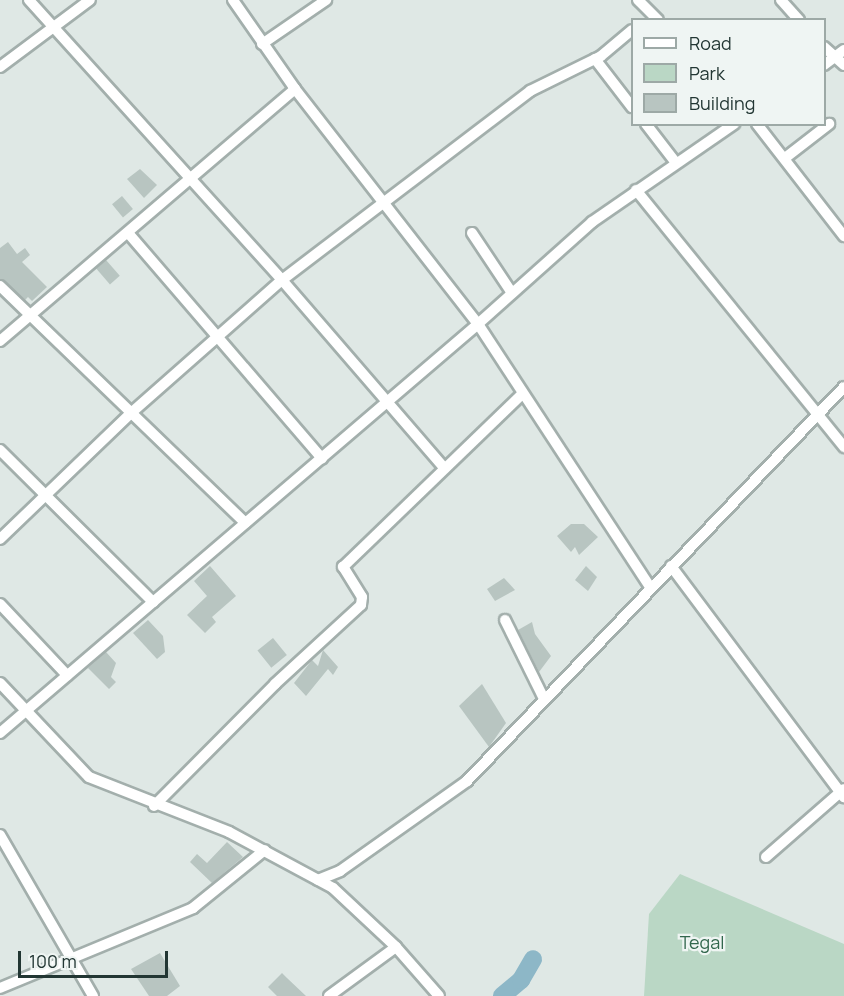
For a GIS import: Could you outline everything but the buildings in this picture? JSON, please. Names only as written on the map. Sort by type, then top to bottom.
[{"type":"street","points":[[29,0],[282,280],[444,468]]},
{"type":"street","points":[[0,67],[90,0]]},
{"type":"street","points":[[233,0],[295,89],[478,324],[650,587]]},
{"type":"street","points":[[262,44],[326,0]]},
{"type":"street","points":[[638,0],[652,18]]},
{"type":"street","points":[[781,0],[797,18]]},
{"type":"street","points":[[0,539],[218,334],[282,280],[383,200],[530,91],[595,59],[631,32]]},
{"type":"street","points":[[826,48],[844,65]]},
{"type":"street","points":[[826,64],[844,50]]},
{"type":"street","points":[[595,59],[631,104]]},
{"type":"street","points":[[0,341],[129,234],[295,89]]},
{"type":"street","points":[[785,158],[830,124]]},
{"type":"street","points":[[648,126],[676,163]]},
{"type":"street","points":[[0,733],[478,324],[592,222],[731,126]]},
{"type":"street","points":[[759,126],[844,236]]},
{"type":"street","points":[[636,190],[844,447]]},
{"type":"street","points":[[472,233],[513,293]]},
{"type":"street","points":[[129,234],[218,334],[322,458]]},
{"type":"street","points":[[0,286],[245,524]]},
{"type":"street","points":[[318,880],[340,871],[436,806],[467,781],[650,587],[844,387]]},
{"type":"street","points":[[154,806],[275,684],[362,605],[362,597],[343,567],[522,394]]},
{"type":"street","points":[[0,450],[153,602]]},
{"type":"street","points":[[671,566],[843,793],[766,857]]},
{"type":"street","points":[[0,604],[67,675]]},
{"type":"street","points":[[505,620],[544,699]]},
{"type":"street","points":[[0,683],[85,774],[154,806],[218,827],[265,850],[345,898],[396,947],[439,996]]},
{"type":"street","points":[[0,835],[93,996]]},
{"type":"street","points":[[0,988],[193,908],[265,850]]},
{"type":"street","points":[[328,996],[396,947]]},
{"type":"green space","name":"Tegal","points":[[680,874],[844,944],[844,996],[644,996],[649,914]]},
{"type":"waterway","points":[[502,996],[521,980],[533,959]]}]
